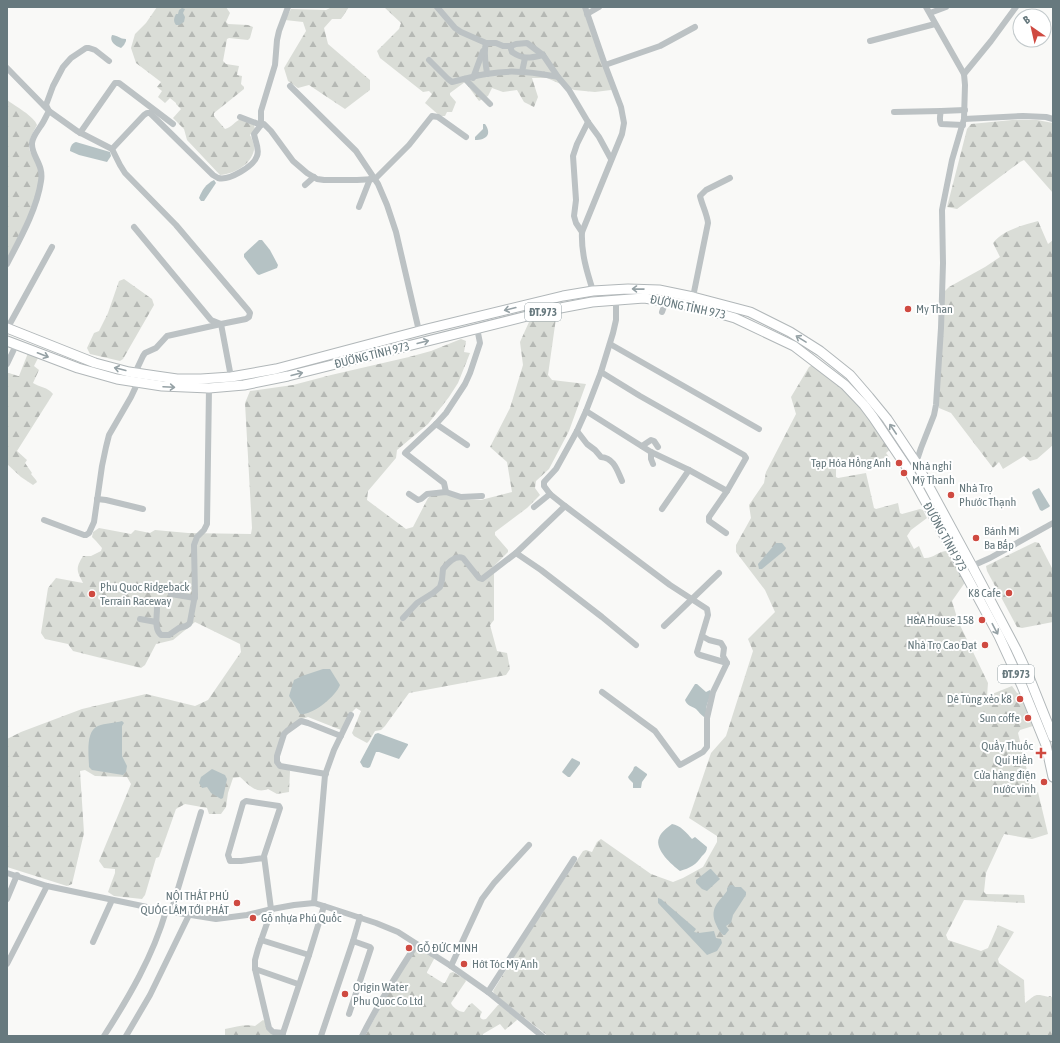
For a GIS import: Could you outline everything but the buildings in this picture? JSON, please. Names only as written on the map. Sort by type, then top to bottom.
[{"type":"main road","name":"ĐƯỜNG TỈNH 973","points":[[7,328],[95,363],[136,373],[177,379],[201,379],[231,377],[276,369],[419,331],[563,296],[593,291],[628,289],[659,290],[694,297],[750,312],[790,332],[820,351],[850,375],[887,420],[915,461],[981,592],[999,636],[1049,745],[1053,777]]},
{"type":"main road","name":"ĐƯỜNG TỈNH 973","points":[[7,341],[78,368],[116,379],[162,386],[209,388],[244,385],[288,376],[555,309],[592,302],[644,298],[697,307],[735,318],[794,346],[845,385],[864,405],[883,431],[971,571]]},
{"type":"main road","points":[[473,318],[477,328]]},
{"type":"main road","points":[[906,466],[915,461]]},
{"type":"main road","name":"ĐƯỜNG TỈNH 973","points":[[981,592],[1016,649],[1044,712],[1053,737]]},
{"type":"main road","name":"ĐT.973","points":[[1044,712],[1053,721]]},
{"type":"street","points":[[112,149],[147,113],[150,114],[213,175],[218,178],[224,178],[237,174],[255,161],[258,154],[258,147],[254,134],[261,125],[261,111],[275,65],[278,31],[288,7]]},
{"type":"street","points":[[438,7],[455,28],[485,46],[496,43],[503,46],[527,43],[543,55],[569,90],[611,159]]},
{"type":"street","points":[[585,7],[621,108],[624,123],[622,134],[582,232],[582,249],[593,291]]},
{"type":"street","points":[[587,14],[600,7]]},
{"type":"street","points":[[915,461],[918,457],[934,415],[943,263],[942,210],[952,160],[964,122],[965,110],[964,74],[926,7]]},
{"type":"street","points":[[930,13],[946,7]]},
{"type":"street","points":[[964,74],[991,42],[1016,7]]},
{"type":"street","points":[[870,41],[935,24]]},
{"type":"street","points":[[605,65],[660,46],[695,27]]},
{"type":"street","points":[[485,46],[484,56],[487,74]]},
{"type":"street","points":[[472,78],[485,46]]},
{"type":"street","points":[[510,46],[512,52],[522,58],[543,55]]},
{"type":"street","points":[[49,111],[46,105],[63,67],[71,58],[86,48],[89,48],[95,50],[109,61]]},
{"type":"street","points":[[522,72],[525,58]]},
{"type":"street","points":[[429,60],[452,82],[487,74],[504,72],[522,72],[558,77]]},
{"type":"street","points":[[7,68],[49,111],[80,133],[112,149],[125,173],[176,225],[250,312],[249,317],[246,319],[166,336],[156,348],[145,353],[136,373]]},
{"type":"street","points":[[464,79],[490,104]]},
{"type":"street","points":[[80,133],[113,85],[117,83],[120,83],[173,124]]},
{"type":"street","points":[[290,86],[356,151],[387,205],[396,232],[419,331]]},
{"type":"street","points":[[894,112],[965,110]]},
{"type":"street","points":[[7,264],[23,233],[39,192],[42,181],[42,169],[32,149],[32,144],[35,134],[49,111]]},
{"type":"street","points":[[940,111],[939,121],[941,124],[1023,116],[1046,117],[1053,119]]},
{"type":"street","points":[[359,207],[373,179],[409,145],[432,116],[438,117],[466,136]]},
{"type":"street","points":[[240,117],[261,125],[264,124],[268,127],[293,161],[314,177],[324,180],[342,181],[373,179]]},
{"type":"street","points":[[582,232],[576,223],[574,216],[576,200],[573,156],[576,144],[588,122]]},
{"type":"street","points":[[305,186],[314,177]]},
{"type":"street","points":[[694,297],[708,223],[700,196],[704,192],[730,178]]},
{"type":"street","points":[[134,227],[211,320],[221,324]]},
{"type":"street","points":[[7,328],[52,248]]},
{"type":"street","points":[[616,300],[616,320],[601,372],[577,431],[556,469],[544,482],[545,488],[565,506],[670,585],[707,609],[708,615],[697,652],[698,654],[727,663]]},
{"type":"street","points":[[662,312],[666,301]]},
{"type":"street","points":[[221,324],[231,377]]},
{"type":"street","points":[[446,492],[444,483],[405,453],[446,413],[465,384],[480,343],[477,328]]},
{"type":"street","points":[[610,344],[759,430]]},
{"type":"street","points":[[7,364],[16,345]]},
{"type":"street","points":[[601,372],[744,455],[746,458],[727,491],[709,517],[709,521],[726,533]]},
{"type":"street","points":[[44,520],[86,535],[89,533],[94,522],[109,435],[138,382]]},
{"type":"street","points":[[157,608],[156,622],[158,633],[161,635],[170,634],[179,628],[186,626],[190,622],[195,598],[194,545],[197,537],[204,530],[207,524],[209,388]]},
{"type":"street","points":[[586,411],[651,452],[689,470],[727,491]]},
{"type":"street","points":[[436,424],[467,445]]},
{"type":"street","points":[[577,431],[587,444],[596,450],[601,456],[606,457],[614,464],[622,481]]},
{"type":"street","points":[[642,446],[651,440],[654,441],[658,447]]},
{"type":"street","points":[[651,452],[653,464]]},
{"type":"street","points":[[662,509],[689,470]]},
{"type":"street","points":[[408,494],[418,500],[426,494],[446,492],[462,497],[482,496]]},
{"type":"street","points":[[534,507],[550,494]]},
{"type":"street","points":[[97,499],[143,509]]},
{"type":"street","points":[[402,618],[417,603],[440,587],[443,569],[457,557],[461,556],[479,578],[482,579],[516,553],[565,506]]},
{"type":"street","points":[[971,571],[1053,523]]},
{"type":"street","points":[[516,553],[602,617],[636,645]]},
{"type":"street","points":[[664,626],[718,573]]},
{"type":"street","points":[[171,594],[195,598]]},
{"type":"street","points":[[140,619],[156,622]]},
{"type":"street","points":[[702,636],[709,640],[721,643],[724,648],[723,656],[727,663]]},
{"type":"street","points":[[602,692],[655,730],[680,765],[703,752],[707,746],[707,718],[713,692],[727,663]]},
{"type":"street","points":[[314,903],[326,774],[334,750],[351,715]]},
{"type":"street","points":[[326,774],[280,766],[277,762],[277,756],[284,734],[301,721],[308,722],[341,736]]},
{"type":"street","points":[[264,858],[235,862],[230,861],[228,856],[244,803],[246,801],[279,806],[280,808],[264,858],[272,909],[255,960],[255,970],[269,1028],[273,1032],[282,1034],[324,906]]},
{"type":"street","points":[[104,1036],[147,962],[169,912],[201,812]]},
{"type":"street","points":[[451,966],[482,899],[494,883],[529,846]]},
{"type":"street","points":[[488,992],[574,860]]},
{"type":"street","points":[[7,872],[47,886],[169,912],[216,919],[314,903],[360,917],[398,932],[416,945],[451,966],[488,992],[542,1036]]},
{"type":"street","points":[[7,899],[17,875]]},
{"type":"street","points":[[7,964],[47,886]]},
{"type":"street","points":[[93,942],[112,900]]},
{"type":"street","points":[[126,1036],[150,995],[189,915]]},
{"type":"street","points":[[321,1036],[360,917]]},
{"type":"street","points":[[261,940],[309,954]]},
{"type":"street","points":[[349,1014],[371,948],[368,945],[353,941]]},
{"type":"street","points":[[362,1036],[388,988],[416,945]]},
{"type":"street","points":[[255,970],[298,984]]},
{"type":"green space","points":[[157,7],[226,7],[230,13],[226,22],[228,24],[248,25],[253,27],[248,40],[227,39],[223,61],[226,64],[239,66],[237,75],[242,76],[241,84],[244,89],[214,113],[214,116],[225,129],[241,119],[254,125],[255,129],[250,135],[254,150],[246,164],[236,171],[220,175],[187,140],[184,129],[173,118],[181,109],[170,98],[165,103],[158,97],[162,91],[157,87],[161,82],[136,63],[131,48],[135,34],[146,23]]},
{"type":"green space","points":[[332,7],[349,7],[341,19],[332,19],[324,28],[328,44],[370,80],[370,90],[345,109],[309,85],[298,88],[288,81],[284,68],[306,31],[303,22],[285,20],[291,9],[326,10]]},
{"type":"green space","points":[[384,7],[583,7],[611,86],[611,90],[595,92],[574,90],[547,78],[532,78],[538,97],[534,107],[524,102],[517,90],[503,92],[492,88],[488,96],[479,101],[465,82],[450,93],[456,102],[452,112],[447,112],[445,116],[440,116],[425,103],[432,94],[429,91],[423,92],[380,58],[377,51],[399,29],[401,23]]},
{"type":"green space","points":[[7,100],[32,118],[37,125],[31,137],[29,147],[38,166],[39,182],[30,212],[7,259]]},
{"type":"green space","points":[[1012,120],[1037,120],[1053,123],[1053,193],[1024,160],[957,209],[947,207],[967,129],[971,124]]},
{"type":"green space","points":[[1038,221],[1048,244],[1053,240],[1053,445],[1037,459],[1030,461],[1024,456],[1003,469],[999,462],[993,468],[951,413],[939,408],[938,403],[944,295],[945,291],[949,287],[1000,257],[993,243],[997,238],[1008,231]]},
{"type":"green space","points":[[124,279],[152,299],[154,305],[123,359],[120,361],[90,354],[87,348],[94,333],[99,331],[108,313],[119,281]]},
{"type":"green space","points":[[552,314],[556,318],[548,375],[552,380],[586,384],[569,431],[549,469],[536,481],[535,488],[540,495],[527,508],[495,532],[495,535],[508,550],[508,552],[492,568],[494,573],[494,620],[490,625],[497,651],[507,653],[510,669],[506,675],[409,693],[385,726],[381,730],[375,731],[367,743],[354,736],[352,733],[361,711],[356,708],[350,714],[341,730],[308,717],[299,720],[286,730],[275,760],[290,771],[289,792],[277,794],[268,789],[256,790],[240,777],[233,778],[228,793],[226,807],[221,814],[209,814],[207,808],[185,804],[176,809],[159,857],[156,858],[145,895],[142,899],[114,896],[108,892],[115,869],[104,868],[99,861],[131,784],[127,777],[95,776],[85,770],[80,771],[84,833],[72,884],[67,886],[7,867],[7,739],[21,732],[82,709],[146,694],[195,706],[208,700],[241,652],[240,644],[195,622],[173,640],[156,644],[145,665],[141,668],[73,651],[68,644],[45,639],[41,633],[48,588],[56,578],[83,583],[79,576],[78,570],[80,560],[83,556],[91,556],[101,551],[102,548],[92,537],[93,532],[99,528],[131,534],[135,530],[150,533],[155,530],[188,533],[251,534],[252,528],[245,403],[250,391],[293,385],[409,357],[431,351],[461,339],[466,341],[464,352],[470,353],[458,383],[428,424],[397,450],[396,458],[368,491],[367,500],[406,529],[413,527],[428,498],[433,494],[454,495],[461,499],[481,500],[512,492],[507,462],[490,447],[510,408],[523,365],[520,342],[529,322]]},
{"type":"green space","points":[[28,353],[39,356],[34,366],[39,370],[33,383],[49,390],[53,394],[17,451],[27,460],[25,463],[37,482],[33,485],[21,477],[7,464],[7,373],[19,376]]},
{"type":"green space","points":[[814,364],[867,411],[892,448],[886,453],[889,457],[836,468],[836,477],[838,478],[866,473],[874,508],[876,509],[898,503],[900,513],[902,514],[920,509],[923,510],[927,518],[911,530],[907,536],[914,549],[919,546],[924,558],[949,551],[966,581],[952,601],[958,621],[988,683],[987,696],[1012,686],[1017,693],[1021,694],[1034,724],[1033,726],[1020,730],[1018,733],[1032,791],[1034,793],[1038,792],[1048,834],[1032,839],[1004,834],[986,873],[984,892],[986,894],[1024,895],[1025,903],[964,900],[946,935],[948,940],[981,951],[988,948],[998,925],[1014,932],[998,959],[999,963],[1024,980],[1025,1003],[1037,995],[1050,996],[1053,998],[1053,1036],[548,1036],[495,995],[493,991],[528,934],[583,851],[586,850],[592,852],[597,842],[601,839],[651,874],[673,882],[703,867],[717,842],[717,836],[689,818],[711,753],[726,736],[753,651],[748,639],[775,612],[765,590],[736,552],[736,545],[751,518],[749,505],[764,483],[766,472],[796,414],[791,397],[809,367]]},
{"type":"green space","points":[[1035,542],[1039,543],[1053,570],[1053,622],[1022,628],[1017,627],[987,571],[986,566]]},
{"type":"green space","points":[[418,947],[434,958],[427,973],[443,983],[445,983],[450,973],[453,972],[465,979],[466,981],[451,1003],[456,1009],[464,1012],[472,1003],[482,1012],[480,1016],[481,1018],[486,1019],[498,1005],[500,1005],[517,1020],[505,1030],[500,1024],[483,1034],[483,1036],[365,1036],[397,977]]},
{"type":"green space","points":[[263,1020],[272,1034],[271,1036],[225,1036],[225,1029],[251,1025],[255,1026]]},
{"type":"shaded area","points":[[182,8],[185,9],[183,13],[185,17],[184,22],[176,25],[174,21],[176,14],[178,14],[179,10]]},
{"type":"shaded area","points":[[112,35],[126,39],[121,48],[113,43],[111,39]]},
{"type":"shaded area","points":[[483,124],[485,124],[488,131],[487,136],[483,139],[475,140],[475,137],[483,129]]},
{"type":"shaded area","points":[[76,142],[110,152],[111,156],[107,162],[79,155],[70,151],[73,143]]},
{"type":"shaded area","points":[[214,180],[216,183],[204,201],[201,201],[199,198],[203,190]]},
{"type":"shaded area","points":[[259,240],[262,240],[270,250],[278,265],[277,268],[259,275],[244,257],[244,254]]},
{"type":"shaded area","points":[[1039,488],[1050,506],[1042,511],[1040,510],[1032,493]]},
{"type":"shaded area","points":[[776,543],[782,543],[786,548],[785,550],[762,569],[759,569],[758,564]]},
{"type":"shaded area","points":[[323,669],[330,669],[340,685],[338,689],[329,700],[317,709],[305,714],[300,714],[289,696],[294,680]]},
{"type":"shaded area","points":[[695,684],[706,692],[710,690],[710,696],[706,707],[707,713],[705,717],[696,709],[688,705],[685,700]]},
{"type":"shaded area","points":[[122,721],[124,723],[122,726],[122,756],[127,766],[126,772],[123,775],[92,770],[89,767],[88,751],[91,733],[98,726]]},
{"type":"shaded area","points":[[378,733],[408,745],[399,759],[376,752],[370,767],[363,767],[360,762],[375,734]]},
{"type":"shaded area","points":[[572,758],[580,762],[580,764],[570,777],[568,777],[562,772]]},
{"type":"shaded area","points":[[636,766],[647,774],[642,782],[641,788],[633,788],[633,783],[628,777]]},
{"type":"shaded area","points":[[212,769],[225,775],[227,779],[223,798],[221,799],[211,793],[207,787],[202,788],[199,783],[201,777]]},
{"type":"shaded area","points":[[672,824],[681,828],[692,839],[695,837],[707,847],[706,852],[695,864],[680,871],[661,852],[658,842],[664,830]]},
{"type":"shaded area","points":[[710,869],[720,879],[707,891],[702,889],[696,883],[696,880]]},
{"type":"shaded area","points":[[730,885],[741,887],[746,892],[746,895],[733,915],[731,923],[726,926],[729,930],[725,935],[723,935],[716,924],[714,908]]},
{"type":"shaded area","points":[[658,898],[696,929],[694,932],[699,933],[714,931],[716,938],[721,939],[722,943],[717,951],[707,955],[658,903]]},
{"type":"place","name":"My Than","points":[[908,309]]},
{"type":"place","name":"Tạp Hóa Hồng Anh","points":[[899,463]]},
{"type":"place","name":"Nhà nghỉ Mỹ Thanh","points":[[904,473]]},
{"type":"place","name":"Nhà Trọ Phước Thạnh","points":[[951,495]]},
{"type":"place","name":"Bánh Mì Ba Bắp","points":[[976,538]]},
{"type":"place","name":"K8 Cafe","points":[[1009,593]]},
{"type":"place","name":"Phu Quoc Ridgeback Terrain Raceway","points":[[92,594]]},
{"type":"place","name":"H&A House 158","points":[[982,620]]},
{"type":"place","name":"Nhà Trọ Cao Đạt","points":[[985,645]]},
{"type":"place","name":"Dê Tùng xẻo k8","points":[[1020,699]]},
{"type":"place","name":"Sun coffe","points":[[1028,718]]},
{"type":"place","name":"Quầy Thuốc Quí Hiền","points":[[1041,753]]},
{"type":"place","name":"Cửa hàng điện nước vinh","points":[[1044,782]]},
{"type":"place","name":"NỘI THẤT PHÚ QUỐC LÂM TỚI PHÁT","points":[[237,903]]},
{"type":"place","name":"Gỗ nhựa Phú Quốc","points":[[253,918]]},
{"type":"place","name":"GỖ ĐỨC MINH","points":[[409,948]]},
{"type":"place","name":"Hớt Tóc Mỹ Anh","points":[[464,964]]},
{"type":"place","name":"Origin Water Phu Quoc Co Ltd","points":[[345,994]]}]
